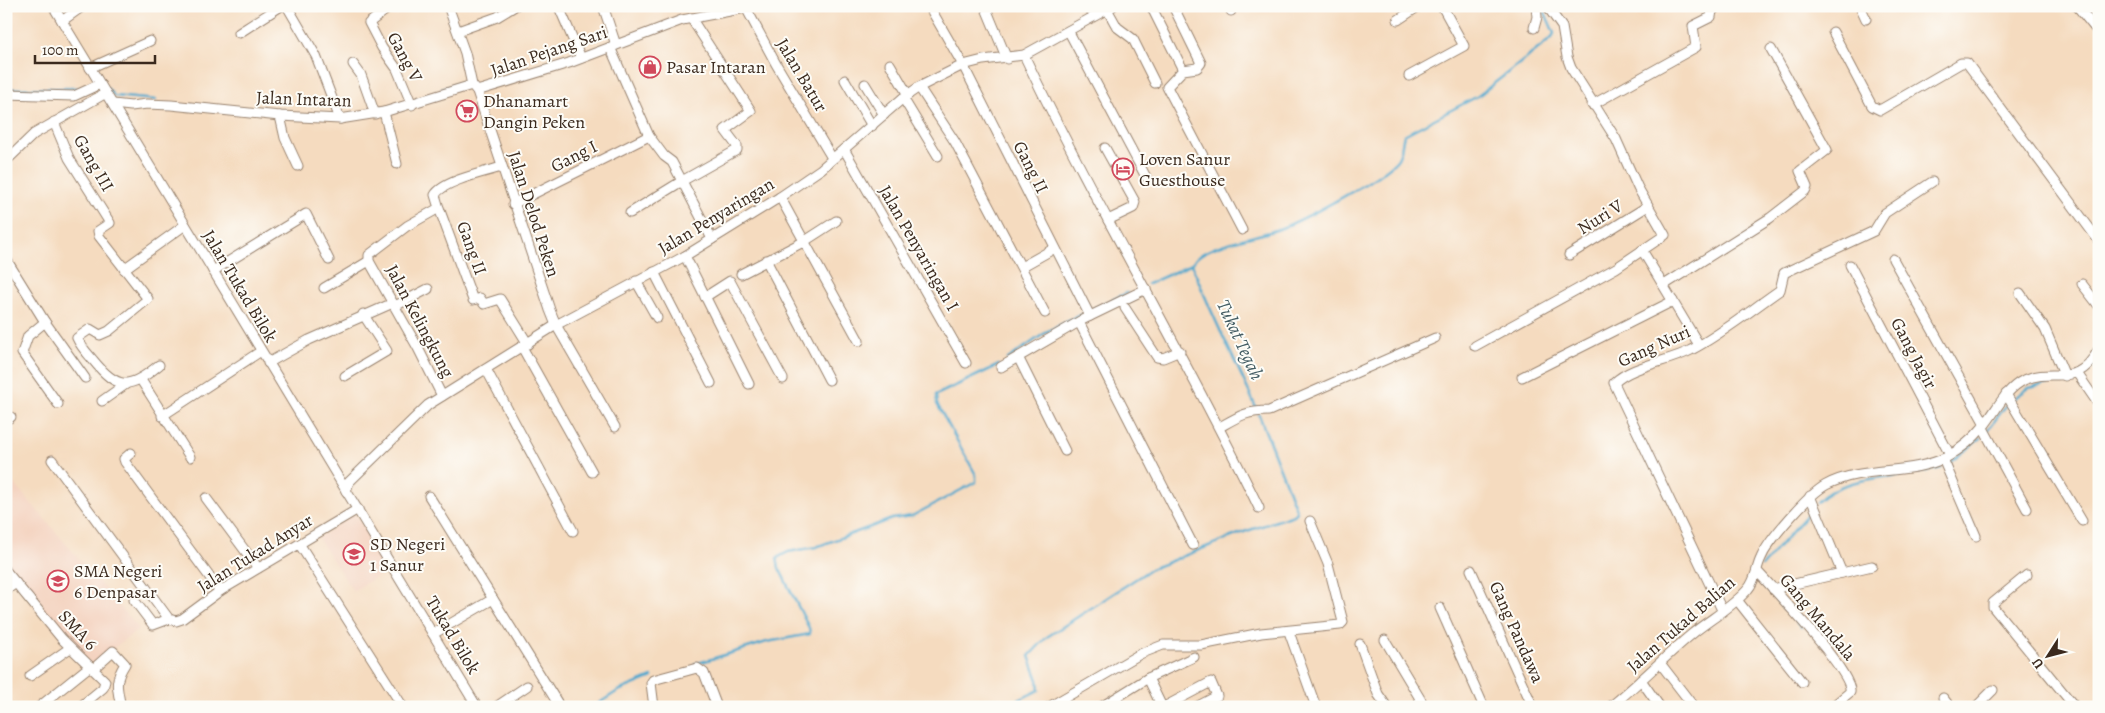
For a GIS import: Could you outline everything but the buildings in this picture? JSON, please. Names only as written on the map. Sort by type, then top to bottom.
[{"type":"street","name":"Jalan Tukad Bilok","points":[[53,6],[121,116],[268,364],[346,485],[356,507]]},
{"type":"street","points":[[62,21],[83,6]]},
{"type":"street","points":[[239,33],[281,6]]},
{"type":"street","points":[[287,6],[316,56],[340,119]]},
{"type":"street","name":"Gang V","points":[[391,6],[369,23],[382,48],[397,69],[412,105]]},
{"type":"street","name":"Jalan Delod Peken","points":[[448,6],[458,31],[513,204],[556,326],[615,426]]},
{"type":"street","points":[[458,31],[497,17],[515,6]]},
{"type":"street","points":[[603,6],[613,46],[649,136],[664,156],[672,162],[712,240]]},
{"type":"street","name":"Gang II","points":[[928,6],[963,65],[1089,313]]},
{"type":"street","points":[[1151,6],[1183,70]]},
{"type":"street","points":[[1173,6],[1201,61],[1197,68],[1183,70],[1167,87],[1242,230]]},
{"type":"street","points":[[1398,20],[1419,6]]},
{"type":"street","points":[[1409,76],[1464,46],[1442,6]]},
{"type":"street","points":[[1534,28],[1537,17],[1536,6]]},
{"type":"street","points":[[1475,346],[1616,268],[1665,234],[1648,206],[1622,152],[1592,105],[1567,57],[1562,27],[1547,6]]},
{"type":"street","points":[[1592,105],[1696,47],[1693,26],[1711,17],[1713,9],[1718,6]]},
{"type":"street","points":[[1860,6],[1866,18]]},
{"type":"street","points":[[2077,6],[2099,33]]},
{"type":"street","points":[[559,7],[581,58]]},
{"type":"street","name":"Jalan Pejang Sari","points":[[475,89],[581,58],[691,18],[746,7]]},
{"type":"street","name":"Jalan Batur","points":[[746,7],[776,64],[832,158]]},
{"type":"street","points":[[989,8],[1007,59]]},
{"type":"street","points":[[1106,8],[1118,27],[1133,39],[1156,83]]},
{"type":"street","name":"Jalan Penyaringan","points":[[346,485],[420,412],[442,396],[556,326],[685,256],[780,197],[821,169],[905,96],[919,87],[963,65],[983,60],[1007,59],[1024,55],[1069,32],[1106,8]]},
{"type":"street","points":[[630,213],[737,150],[737,146],[725,130],[751,111],[691,18]]},
{"type":"street","points":[[1069,32],[1146,177]]},
{"type":"street","points":[[1832,32],[1872,106],[1880,110],[1963,62],[1967,63],[2099,241]]},
{"type":"street","points":[[90,68],[150,41]]},
{"type":"street","points":[[1664,285],[1770,218],[1805,191],[1807,187],[1800,170],[1827,150],[1771,49]]},
{"type":"street","points":[[1024,55],[1061,134],[1180,351],[1220,427],[1259,508]]},
{"type":"street","points":[[353,64],[361,75],[379,113],[397,164]]},
{"type":"street","points":[[890,64],[905,96],[938,156]]},
{"type":"street","points":[[845,80],[872,126]]},
{"type":"street","points":[[6,94],[74,96],[100,84]]},
{"type":"street","points":[[865,84],[884,115]]},
{"type":"street","points":[[919,87],[955,142],[1022,266],[1045,313]]},
{"type":"street","name":"Jalan Intaran","points":[[113,104],[131,106],[147,104],[171,105],[280,116],[340,119],[379,113],[475,89]]},
{"type":"street","points":[[90,90],[95,99]]},
{"type":"street","points":[[6,161],[34,134],[106,93]]},
{"type":"street","points":[[121,116],[131,106]]},
{"type":"street","points":[[280,116],[285,138],[298,166]]},
{"type":"street","name":"Gang III","points":[[54,122],[69,158],[110,223],[98,230],[98,233],[124,269]]},
{"type":"street","name":"Gang I","points":[[513,204],[649,136]]},
{"type":"street","points":[[1105,148],[1135,202],[1133,208],[1108,220]]},
{"type":"street","name":"Jalan Penyaringan I","points":[[844,149],[966,363]]},
{"type":"street","points":[[439,208],[435,195],[438,190],[502,167]]},
{"type":"street","name":"Gang Nuri","points":[[1722,610],[1614,384],[1615,381],[1659,360],[1680,355],[1699,345],[1780,290],[1784,273],[1874,231],[1885,213],[1932,182]]},
{"type":"street","points":[[780,197],[859,341]]},
{"type":"street","name":"Nuri V","points":[[1569,255],[1648,206]]},
{"type":"street","name":"Gang II","points":[[439,208],[473,300],[480,298],[484,304],[500,299],[525,345]]},
{"type":"street","name":"Jalan Kelingkung","points":[[439,208],[407,226],[370,253],[369,262],[394,304],[442,396]]},
{"type":"street","points":[[213,271],[306,214],[329,260]]},
{"type":"street","points":[[741,274],[805,241],[836,221]]},
{"type":"street","points":[[126,384],[108,378],[77,338],[90,329],[100,336],[148,300],[124,269],[185,225]]},
{"type":"street","points":[[1022,266],[1055,248]]},
{"type":"street","points":[[1642,250],[1699,345]]},
{"type":"street","points":[[685,256],[749,384]]},
{"type":"street","points":[[6,259],[45,322],[85,378]]},
{"type":"street","points":[[1893,259],[2027,509]]},
{"type":"street","points":[[766,260],[829,380]]},
{"type":"street","points":[[324,288],[369,262]]},
{"type":"street","name":"Gang Jagir","points":[[1850,265],[1949,456]]},
{"type":"street","points":[[654,272],[711,383]]},
{"type":"street","points":[[705,297],[730,281],[783,379]]},
{"type":"street","points":[[636,282],[657,318]]},
{"type":"street","points":[[2082,284],[2099,306]]},
{"type":"street","points":[[268,364],[363,314],[394,304],[428,289]]},
{"type":"street","points":[[1001,367],[1079,322],[1089,313],[1146,289]]},
{"type":"street","points":[[2020,293],[2045,329],[2065,376]]},
{"type":"street","points":[[1522,378],[1673,301]]},
{"type":"street","points":[[1124,308],[1157,357],[1163,358],[1180,351]]},
{"type":"street","points":[[345,376],[387,351],[363,314]]},
{"type":"street","points":[[45,322],[28,336],[22,354],[58,404]]},
{"type":"street","points":[[1079,322],[1193,545]]},
{"type":"street","points":[[1220,427],[1242,414],[1252,411],[1269,411],[1435,338]]},
{"type":"street","points":[[525,345],[592,472]]},
{"type":"street","name":"Gang Jagir","points":[[1898,347],[1949,456]]},
{"type":"street","points":[[2099,349],[2094,357],[2077,373],[2099,405]]},
{"type":"street","points":[[162,416],[261,351]]},
{"type":"street","points":[[1018,357],[1065,451]]},
{"type":"street","points":[[102,402],[126,384],[141,380],[159,365]]},
{"type":"street","points":[[486,369],[573,531]]},
{"type":"street","name":"Jalan Tukad Balian","points":[[1614,705],[1660,662],[1722,610],[1737,600],[1750,587],[1765,550],[1810,496],[1832,482],[1853,476],[1913,468],[1949,456],[1984,426],[2006,394],[2026,380],[2077,373]]},
{"type":"street","points":[[141,380],[162,416],[190,457]]},
{"type":"street","points":[[2006,394],[2082,521]]},
{"type":"street","points":[[131,453],[124,459],[127,464],[220,591]]},
{"type":"street","points":[[1949,456],[1976,536]]},
{"type":"street","points":[[52,460],[169,619]]},
{"type":"street","points":[[428,496],[557,702]]},
{"type":"street","points":[[1810,496],[1842,573]]},
{"type":"street","points":[[206,498],[258,568]]},
{"type":"street","name":"Jalan Tukad Anyar","points":[[134,600],[153,624],[169,619],[176,621],[182,619],[220,591],[300,545],[356,507]]},
{"type":"street","name":"Tukad Bilok","points":[[356,507],[478,707]]},
{"type":"street","points":[[1049,707],[1140,654],[1163,645],[1201,646],[1261,633],[1337,627],[1343,622],[1328,564],[1310,521]]},
{"type":"street","points":[[300,545],[402,707]]},
{"type":"street","points":[[1774,589],[1872,566]]},
{"type":"street","name":"Gang Pandawa","points":[[1471,570],[1533,707]]},
{"type":"street","name":"SMA 6","points":[[6,571],[70,648],[105,683],[103,688],[80,707]]},
{"type":"street","name":"Gang Mandala","points":[[1757,571],[1848,679],[1850,692],[1832,707]]},
{"type":"street","points":[[2027,574],[1993,603],[1992,607],[2075,707]]},
{"type":"street","points":[[6,590],[16,583]]},
{"type":"street","points":[[433,634],[493,599]]},
{"type":"street","points":[[1737,600],[1802,682]]},
{"type":"street","points":[[1440,608],[1484,707]]},
{"type":"street","points":[[1289,632],[1316,707]]},
{"type":"street","points":[[1385,640],[1425,707]]},
{"type":"street","points":[[1360,644],[1378,694],[1387,707]]},
{"type":"street","points":[[30,676],[70,648]]},
{"type":"street","points":[[39,707],[113,651],[125,664],[117,676],[116,683],[121,707]]},
{"type":"street","points":[[1101,707],[1148,678],[1194,657]]},
{"type":"street","points":[[1660,662],[1694,707]]},
{"type":"street","points":[[654,707],[651,683],[653,680],[697,668],[704,672],[717,707]]},
{"type":"street","points":[[1148,678],[1163,707],[1212,682],[1217,696],[1196,707]]},
{"type":"street","points":[[1641,680],[1660,707]]},
{"type":"street","points":[[496,707],[527,686]]},
{"type":"street","points":[[1976,707],[1993,690]]},
{"type":"street","points":[[1943,698],[1950,707]]},
{"type":"shaded area","name":"SMA Negeri 6 Denpasar","points":[[6,474],[139,629],[91,665],[69,643],[6,565]]},
{"type":"shaded area","name":"SD Negeri 1 Sanur","points":[[353,514],[357,516],[389,569],[353,591],[318,538]]},
{"type":"waterway","points":[[710,10],[725,6]]},
{"type":"waterway","name":"Tukat Tegah","points":[[1257,410],[1192,264],[1198,257],[1218,246],[1270,232],[1305,217],[1341,198],[1389,168],[1399,157],[1404,135],[1478,96],[1552,38],[1554,33],[1542,6]]},
{"type":"waterway","points":[[560,61],[575,56]]},
{"type":"waterway","points":[[442,89],[463,82]]},
{"type":"waterway","points":[[6,89],[77,88]]},
{"type":"waterway","points":[[108,89],[114,96],[156,100]]},
{"type":"waterway","points":[[1148,284],[1192,264]]},
{"type":"waterway","points":[[1008,359],[1048,331],[1127,293]]},
{"type":"waterway","points":[[2082,377],[2099,360]]},
{"type":"waterway","points":[[695,664],[767,642],[810,634],[809,628],[779,568],[777,558],[788,552],[816,547],[892,519],[912,516],[976,482],[976,475],[937,404],[936,395],[999,365]]},
{"type":"waterway","points":[[2055,382],[2077,378]]},
{"type":"waterway","points":[[2013,399],[2029,388],[2048,384]]},
{"type":"waterway","points":[[1987,431],[2008,403]]},
{"type":"waterway","name":"Tukat Tegah","points":[[1004,707],[1039,690],[1038,680],[1029,656],[1047,637],[1151,569],[1244,532],[1294,515],[1297,512],[1259,415]]},
{"type":"waterway","points":[[1949,463],[1981,438]]},
{"type":"waterway","points":[[1817,502],[1829,493],[1859,481],[1941,468]]},
{"type":"waterway","points":[[1762,566],[1811,510]]},
{"type":"waterway","points":[[1758,580],[1801,627]]},
{"type":"waterway","points":[[593,707],[618,691],[652,677]]},
{"type":"place","name":"Pasar Intaran","points":[[650,67]]},
{"type":"place","name":"Dhanamart Dangin Peken","points":[[467,111]]},
{"type":"place","name":"Loven Sanur Guesthouse","points":[[1123,169]]},
{"type":"place","name":"SD Negeri 1 Sanur","points":[[354,554]]},
{"type":"place","name":"SMA Negeri 6 Denpasar","points":[[58,581]]}]
